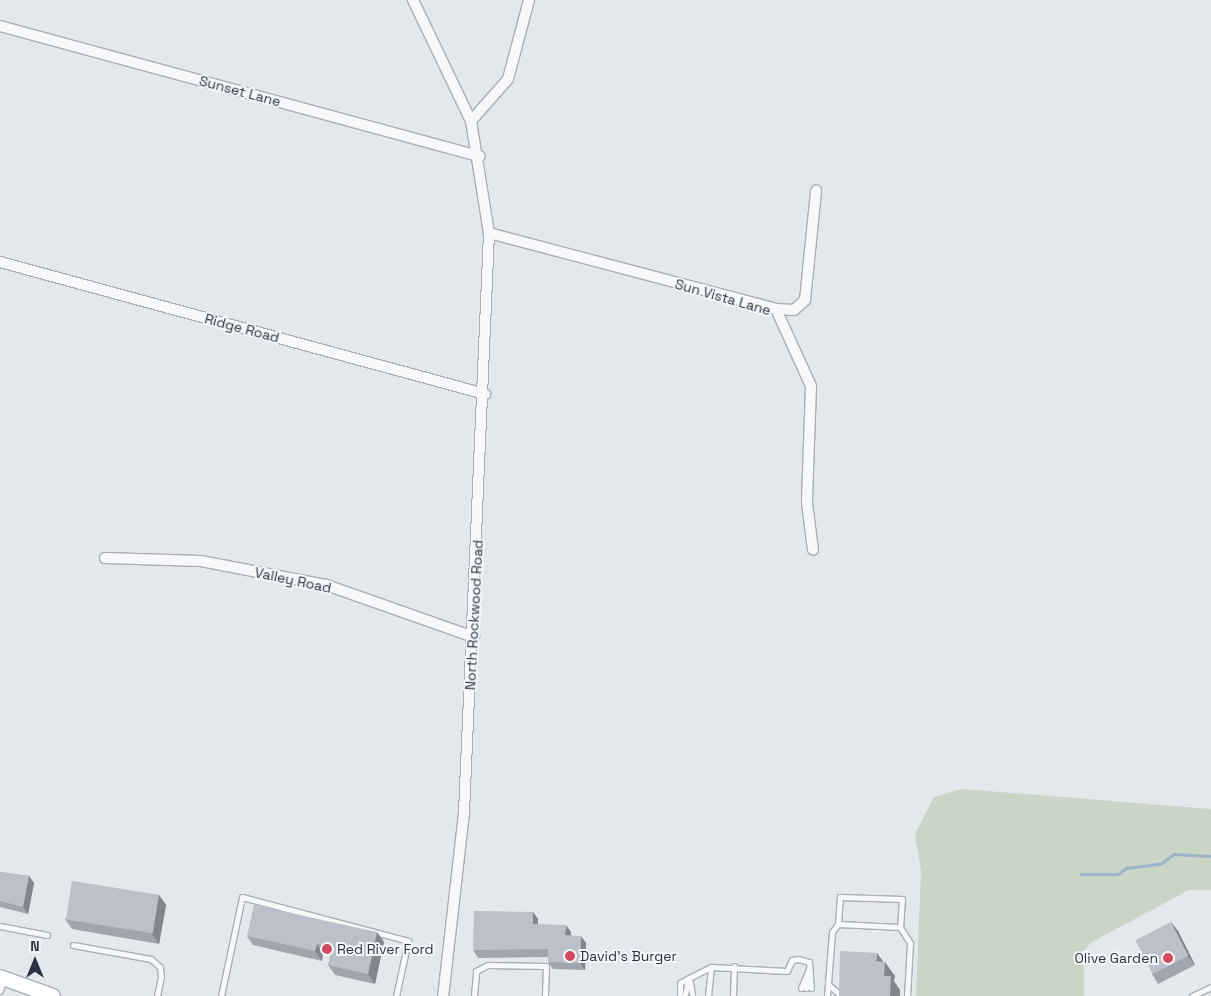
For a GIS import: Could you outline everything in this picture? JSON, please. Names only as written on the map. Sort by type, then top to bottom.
[{"type":"main road","points":[[2,982],[54,996]]},
{"type":"street","name":"North Rockwood Road","points":[[413,0],[472,121],[480,156],[489,233],[485,394],[474,637],[458,889],[443,996]]},
{"type":"street","points":[[472,121],[508,78],[528,0]]},
{"type":"street","name":"Sunset Lane","points":[[0,26],[480,156]]},
{"type":"street","points":[[776,310],[794,310],[805,300],[816,190]]},
{"type":"street","name":"Sun Vista Lane","points":[[489,233],[776,310],[811,386],[807,503],[813,550]]},
{"type":"street","name":"Ridge Road","points":[[0,262],[485,394]]},
{"type":"street","name":"Valley Road","points":[[105,558],[202,561],[326,586],[474,637]]},
{"type":"lane","points":[[221,996],[242,897],[408,941],[396,996]]},
{"type":"lane","points":[[827,996],[832,932],[838,924],[840,897],[902,899],[900,927],[910,943],[908,996]]},
{"type":"lane","points":[[838,924],[900,927]]},
{"type":"lane","points":[[0,926],[47,935]]},
{"type":"lane","points":[[73,945],[151,959],[160,972],[157,996]]},
{"type":"lane","points":[[682,994],[689,978],[711,966],[734,966],[787,971],[792,960],[798,959],[810,962],[806,988],[809,969]]},
{"type":"lane","points":[[474,996],[476,971],[488,965],[546,966],[545,996]]},
{"type":"lane","points":[[708,996],[711,966]]},
{"type":"lane","points":[[733,996],[734,966]]},
{"type":"lane","points":[[689,978],[692,994]]},
{"type":"lane","points":[[828,984],[841,996]]},
{"type":"lane","points":[[1192,996],[1211,987]]},
{"type":"green space","points":[[962,789],[1211,809],[1211,890],[1189,890],[1090,943],[1084,951],[1084,996],[916,996],[921,870],[915,834],[934,797]]},
{"type":"building","points":[[0,872],[29,876],[23,907],[0,901]]},
{"type":"building","points":[[72,881],[159,895],[153,933],[66,920]]},
{"type":"building","name":"Red River Ford","points":[[254,905],[377,932],[368,974],[328,965],[332,947],[317,944],[315,951],[247,936]]},
{"type":"building","points":[[474,911],[533,912],[533,924],[566,925],[565,935],[581,936],[580,963],[548,962],[548,949],[473,950]]},
{"type":"building","name":"Olive Garden","points":[[1171,922],[1188,956],[1153,974],[1135,940]]},
{"type":"building","points":[[840,951],[877,953],[876,961],[885,962],[884,976],[891,976],[890,996],[839,996]]},
{"type":"waterway","points":[[1081,874],[1118,874],[1126,868],[1160,864],[1174,854],[1211,856]]},
{"type":"place","name":"Red River Ford","points":[[327,949]]},
{"type":"place","name":"David's Burger","points":[[570,956]]},
{"type":"place","name":"Olive Garden","points":[[1168,958]]}]
